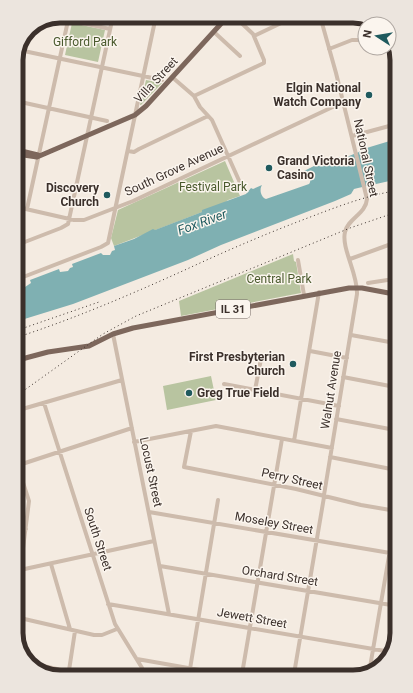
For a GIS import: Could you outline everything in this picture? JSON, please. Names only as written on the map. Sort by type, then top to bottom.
[{"type":"main road","name":"Villa Street","points":[[23,155],[34,157],[135,115],[146,106],[222,23]]},
{"type":"main road","points":[[23,151],[39,155]]},
{"type":"main road","name":"IL 31","points":[[23,359],[48,352],[89,346],[113,334],[133,328],[319,292],[357,287],[390,293]]},
{"type":"street","points":[[27,209],[68,23]]},
{"type":"street","points":[[88,23],[110,29]]},
{"type":"street","points":[[23,243],[68,224],[111,23]]},
{"type":"street","points":[[23,277],[100,248],[108,243],[155,23]]},
{"type":"street","points":[[194,96],[264,63],[254,36],[241,23]]},
{"type":"street","points":[[254,36],[281,23]]},
{"type":"street","name":"National Street","points":[[322,23],[336,73],[342,103],[352,136],[367,199],[366,207],[350,222],[345,232],[345,243],[357,287]]},
{"type":"street","points":[[214,32],[240,56]]},
{"type":"street","points":[[329,49],[352,40],[357,40]]},
{"type":"street","points":[[24,51],[162,80]]},
{"type":"street","points":[[172,77],[194,96],[200,107],[212,120],[241,185]]},
{"type":"street","points":[[23,102],[107,121]]},
{"type":"street","name":"South Grove Avenue","points":[[23,208],[76,221],[84,220],[133,201],[342,103]]},
{"type":"street","points":[[128,151],[133,152],[208,116]]},
{"type":"street","points":[[352,136],[390,126]]},
{"type":"street","points":[[350,259],[390,244]]},
{"type":"street","points":[[298,260],[304,295]]},
{"type":"street","points":[[368,283],[390,280]]},
{"type":"street","name":"Walnut Avenue","points":[[295,670],[344,377],[357,287]]},
{"type":"street","points":[[294,441],[319,292]]},
{"type":"street","name":"Locust Street","points":[[113,334],[169,614]]},
{"type":"street","points":[[350,335],[390,342]]},
{"type":"street","points":[[310,351],[347,358]]},
{"type":"street","points":[[255,390],[261,359]]},
{"type":"street","points":[[344,377],[390,386]]},
{"type":"street","points":[[23,409],[122,380]]},
{"type":"street","points":[[224,384],[339,406]]},
{"type":"street","name":"South Street","points":[[44,403],[117,629],[143,670]]},
{"type":"street","points":[[336,419],[390,429]]},
{"type":"street","points":[[134,442],[216,426],[332,448]]},
{"type":"street","points":[[23,463],[132,428]]},
{"type":"street","name":"Perry Street","points":[[191,431],[184,467],[390,510]]},
{"type":"street","points":[[243,670],[282,439]]},
{"type":"street","points":[[330,457],[390,469]]},
{"type":"street","points":[[23,482],[29,501],[23,550]]},
{"type":"street","points":[[190,669],[218,500]]},
{"type":"street","name":"Moseley Street","points":[[149,512],[390,553]]},
{"type":"street","points":[[23,570],[154,541]]},
{"type":"street","points":[[370,666],[390,553]]},
{"type":"street","points":[[51,564],[72,630],[68,670]]},
{"type":"street","name":"Orchard Street","points":[[160,566],[390,605]]},
{"type":"street","name":"Jewett Street","points":[[108,604],[385,651]]},
{"type":"street","points":[[23,619],[99,635],[117,629]]},
{"type":"street","points":[[136,659],[196,670]]},
{"type":"street","points":[[47,668],[58,670]]},
{"type":"green space","name":"Gifford Park","points":[[72,23],[105,30],[98,62],[65,55]]},
{"type":"green space","points":[[146,80],[162,83],[140,105]]},
{"type":"green space","name":"Festival Park","points":[[225,161],[240,196],[114,246],[111,238],[118,210]]},
{"type":"green space","name":"Central Park","points":[[293,254],[294,261],[296,262],[301,293],[181,316],[179,301]]},
{"type":"green space","name":"Greg True Field","points":[[211,376],[216,400],[167,410],[163,386]]},
{"type":"water","name":"Fox River","points":[[390,141],[390,181],[354,189],[351,194],[335,201],[221,245],[188,260],[73,304],[23,319],[23,287],[31,283],[30,280],[59,269],[60,272],[68,271],[73,267],[72,264],[101,253],[103,255],[110,255],[112,251],[115,250],[114,246],[134,239],[153,229],[155,230],[202,212],[202,210],[246,194],[251,188],[253,189],[262,185],[261,193],[266,199],[309,184],[309,176],[307,171],[304,171],[339,157],[344,158],[359,152],[360,150]]},
{"type":"railway","points":[[23,335],[61,322],[146,288],[234,248],[297,222],[353,202],[390,192]]},
{"type":"railway","points":[[23,391],[103,334],[136,316],[350,228],[390,214]]},
{"type":"railway","points":[[23,328],[99,302]]},
{"type":"place","name":"Elgin National Watch Company","points":[[369,95]]},
{"type":"place","name":"Grand Victoria Casino","points":[[269,168]]},
{"type":"place","name":"Discovery Church","points":[[107,195]]},
{"type":"place","name":"First Presbyterian Church","points":[[293,364]]},
{"type":"place","name":"Greg True Field","points":[[189,393]]}]
